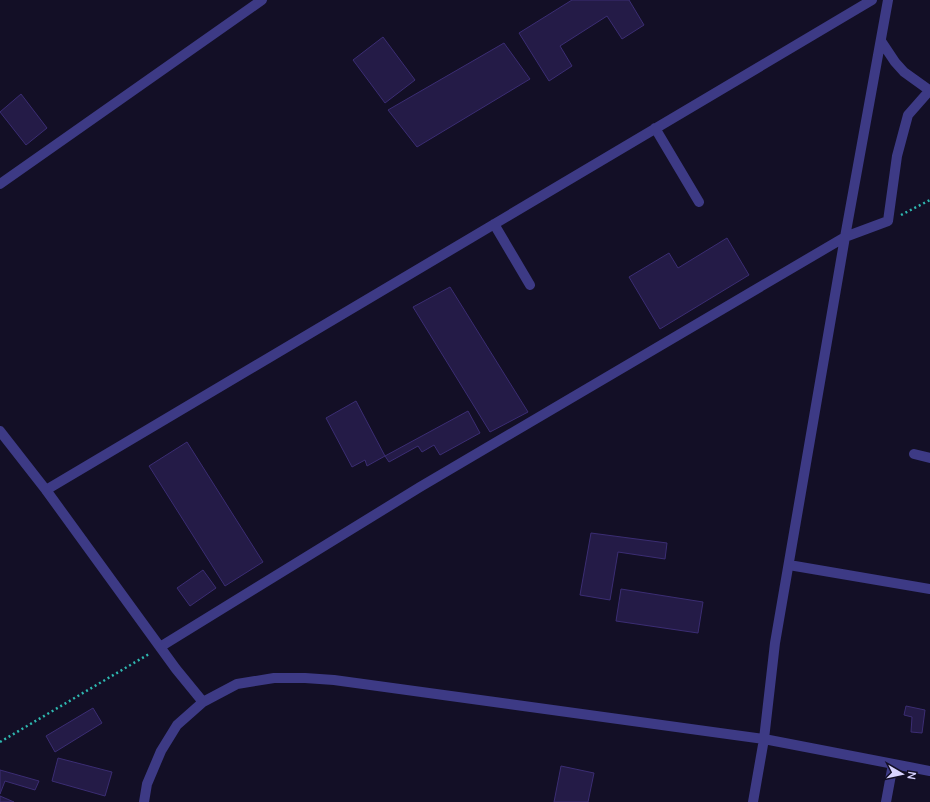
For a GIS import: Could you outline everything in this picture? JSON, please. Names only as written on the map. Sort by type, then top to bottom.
[{"type":"street","points":[[0,184],[262,0]]},
{"type":"street","points":[[46,490],[872,0]]},
{"type":"street","points":[[753,802],[764,739],[775,643],[845,237],[888,0]]},
{"type":"street","points":[[160,647],[420,487],[845,237],[888,221],[896,156],[908,114],[929,90],[904,72],[895,62],[881,41]]},
{"type":"street","points":[[655,128],[699,202]]},
{"type":"street","points":[[494,224],[530,284]]},
{"type":"street","points":[[0,431],[46,490],[176,669],[203,702]]},
{"type":"street","points":[[914,454],[930,458]]},
{"type":"street","points":[[789,565],[930,589]]},
{"type":"street","points":[[144,802],[146,784],[161,751],[177,725],[203,702],[237,684],[274,678],[334,680],[764,739],[930,771]]},
{"type":"street","points":[[886,802],[894,764]]},
{"type":"path","points":[[888,221],[930,200]]},
{"type":"path","points":[[0,742],[160,647]]},
{"type":"building","points":[[572,0],[629,0],[644,25],[622,39],[607,16],[560,46],[572,66],[549,81],[519,33]]},
{"type":"building","points":[[383,37],[415,80],[385,103],[353,60]]},
{"type":"building","points":[[504,43],[530,79],[417,147],[388,110]]},
{"type":"building","points":[[21,94],[47,128],[26,145],[0,112]]},
{"type":"building","points":[[727,238],[749,275],[660,329],[629,277],[669,253],[678,268]]},
{"type":"building","points":[[450,287],[528,412],[490,432],[413,307]]},
{"type":"building","points":[[356,401],[385,456],[367,466],[365,460],[352,467],[326,418]]},
{"type":"building","points":[[468,411],[480,433],[440,455],[434,445],[422,452],[418,446],[389,462],[385,456]]},
{"type":"building","points":[[187,442],[263,562],[225,586],[149,466]]},
{"type":"building","points":[[591,533],[667,543],[665,559],[618,552],[610,600],[580,595]]},
{"type":"building","points":[[203,570],[216,588],[190,606],[177,588]]},
{"type":"building","points":[[621,589],[703,602],[698,633],[616,621]]},
{"type":"building","points":[[906,706],[925,710],[922,733],[911,732],[912,717],[904,715]]},
{"type":"building","points":[[93,708],[102,723],[55,752],[46,736]]},
{"type":"building","points":[[58,758],[112,772],[105,796],[52,781]]},
{"type":"building","points":[[561,766],[594,773],[588,802],[554,802]]},
{"type":"building","points":[[0,770],[39,781],[35,790],[5,781],[0,794]]},
{"type":"building","points":[[0,796],[14,802],[0,802]]}]
